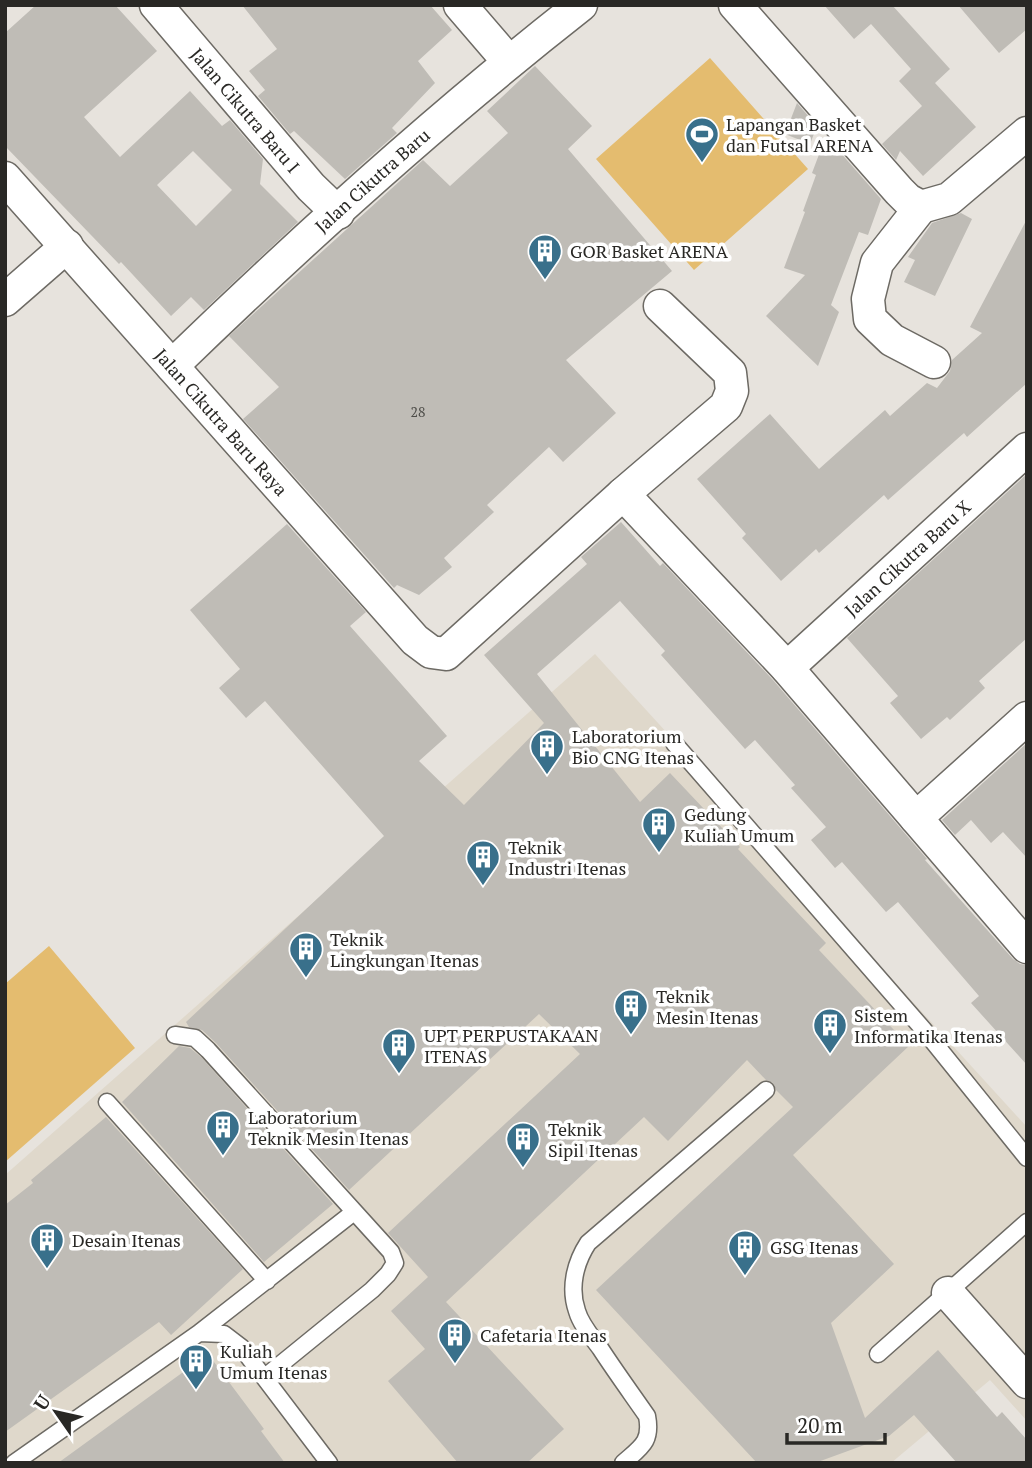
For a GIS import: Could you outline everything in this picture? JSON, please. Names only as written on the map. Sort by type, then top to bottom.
[{"type":"street","name":"Jalan Cikutra Baru I","points":[[156,5],[311,187],[338,213]]},
{"type":"street","points":[[460,5],[509,62]]},
{"type":"street","name":"Jalan Cikutra Baru","points":[[172,366],[338,213],[509,62],[581,5]]},
{"type":"street","points":[[735,5],[899,191],[921,207]]},
{"type":"street","points":[[934,362],[892,340],[870,319],[868,299],[877,263],[921,207],[949,199],[1027,133]]},
{"type":"street","name":"Jalan Cikutra Baru Raya","points":[[5,178],[415,640],[431,652],[446,654],[623,494]]},
{"type":"street","points":[[5,300],[67,246]]},
{"type":"street","points":[[660,306],[730,373],[732,391],[726,406],[623,494],[787,668],[1027,947]]},
{"type":"street","name":"Jalan Cikutra Baru X","points":[[787,668],[1027,449]]},
{"type":"street","points":[[916,818],[1027,718]]},
{"type":"street","points":[[948,1293],[1027,1382]]},
{"type":"lane","points":[[674,743],[923,1030],[1027,1158]]},
{"type":"lane","points":[[175,1035],[195,1038],[208,1051],[391,1252],[395,1263],[372,1290],[265,1377]]},
{"type":"lane","points":[[623,1463],[646,1442],[649,1429],[647,1416],[586,1329],[576,1310],[575,1270],[580,1255],[588,1243],[766,1090]]},
{"type":"lane","points":[[107,1102],[267,1281]]},
{"type":"lane","points":[[13,1463],[199,1333],[354,1212]]},
{"type":"lane","points":[[878,1354],[1027,1222]]},
{"type":"lane","points":[[199,1333],[223,1334],[241,1347],[329,1463]]},
{"type":"shaded area","name":"Lapangan Basket dan Futsal ARENA","points":[[710,58],[808,169],[694,270],[596,159]]},
{"type":"shaded area","points":[[595,654],[1027,1127],[1027,1421],[990,1380],[891,1463],[5,1463],[5,1175]]},
{"type":"shaded area","points":[[49,946],[135,1048],[5,1162],[5,984]]},
{"type":"building","points":[[36,5],[115,5],[157,51],[84,117],[120,157],[190,91],[222,126],[230,120],[263,159],[260,184],[298,222],[204,310],[191,297],[171,316],[5,146],[5,33]],"holes":[[[193,151],[232,190],[196,226],[157,185]]]},
{"type":"building","points":[[242,5],[430,5],[452,30],[418,61],[435,83],[392,128],[397,133],[345,179],[294,131],[290,134],[258,96],[265,90],[249,71],[277,49]]},
{"type":"building","points":[[824,5],[892,5],[950,69],[935,83],[976,127],[923,176],[900,151],[896,160],[882,144],[922,106],[899,81],[911,69],[871,24],[854,39]]},
{"type":"building","points":[[958,5],[1027,5],[1027,29],[999,53]]},
{"type":"building","points":[[535,66],[592,126],[568,149],[672,271],[566,360],[616,413],[563,462],[549,447],[487,505],[494,512],[444,558],[452,567],[419,595],[397,585],[394,588],[243,419],[279,387],[229,336],[423,160],[450,186],[508,133],[487,111]]},
{"type":"building","points":[[797,103],[817,126],[810,144],[785,134]]},
{"type":"building","points":[[826,136],[881,199],[868,235],[859,232],[831,305],[839,312],[818,366],[766,316],[805,275],[784,268],[805,212],[803,211],[816,175],[812,173]]},
{"type":"building","points":[[961,213],[972,219],[935,296],[904,282],[915,260],[908,257],[932,223]]},
{"type":"building","points":[[1027,219],[1027,383],[967,437],[964,433],[888,500],[884,495],[819,553],[816,549],[781,581],[742,538],[746,534],[697,479],[770,414],[819,469],[885,410],[890,416],[927,383],[937,388],[950,371],[952,360],[982,333],[970,327]]},
{"type":"building","points":[[1027,474],[1027,638],[979,681],[985,688],[950,720],[947,717],[921,739],[890,703],[898,696],[847,638]]},
{"type":"building","points":[[621,522],[660,566],[663,563],[773,680],[927,859],[925,860],[1013,959],[1027,965],[1027,1065],[971,1003],[979,996],[898,902],[886,912],[842,862],[835,868],[811,840],[826,827],[791,788],[795,785],[755,740],[745,749],[661,655],[665,651],[620,601],[537,674],[640,802],[670,773],[826,943],[819,950],[909,1046],[793,1155],[894,1264],[831,1323],[865,1418],[938,1350],[997,1417],[1002,1412],[1027,1440],[1027,1463],[957,1463],[914,1415],[889,1436],[815,1463],[757,1463],[596,1290],[793,1107],[776,1090],[773,1083],[766,1080],[747,1060],[668,1141],[644,1117],[446,1302],[564,1429],[527,1463],[458,1463],[388,1381],[425,1349],[391,1311],[428,1277],[388,1233],[580,1054],[539,1014],[349,1190],[216,1043],[202,1030],[189,1027],[186,1022],[384,836],[265,701],[246,718],[219,688],[240,669],[190,610],[287,524],[366,612],[350,626],[447,736],[419,761],[464,805],[544,723],[484,655],[587,564],[581,557]]},
{"type":"building","points":[[1027,743],[1027,858],[1003,832],[991,843],[971,820],[955,835],[942,820]]},
{"type":"building","name":"Laboratorium Teknik Mesin Itenas","points":[[179,1046],[190,1048],[201,1057],[333,1204],[264,1262],[122,1102]]},
{"type":"building","points":[[106,1117],[243,1269],[171,1335],[159,1322],[5,1432],[5,1205]]},
{"type":"building","name":"Kuliah Umum Itenas","points":[[208,1354],[264,1429],[261,1431],[285,1463],[58,1463]]},
{"type":"place","name":"Lapangan Basket dan Futsal ARENA","points":[[702,164]]},
{"type":"place","name":"GOR Basket ARENA","points":[[545,281]]},
{"type":"place","name":"Laboratorium Bio CNG Itenas","points":[[547,776]]},
{"type":"place","name":"Gedung Kuliah Umum","points":[[659,854]]},
{"type":"place","name":"Teknik Industri Itenas","points":[[483,887]]},
{"type":"place","name":"Teknik Lingkungan Itenas","points":[[306,979]]},
{"type":"place","name":"Teknik Mesin Itenas","points":[[631,1036]]},
{"type":"place","name":"Sistem Informatika Itenas","points":[[830,1055]]},
{"type":"place","name":"UPT PERPUSTAKAAN ITENAS","points":[[399,1075]]},
{"type":"place","name":"Laboratorium Teknik Mesin Itenas","points":[[223,1157]]},
{"type":"place","name":"Teknik Sipil Itenas","points":[[523,1169]]},
{"type":"place","name":"Desain Itenas","points":[[47,1270]]},
{"type":"place","name":"GSG Itenas","points":[[745,1277]]},
{"type":"place","name":"Cafetaria Itenas","points":[[455,1365]]},
{"type":"place","name":"Kuliah Umum Itenas","points":[[196,1391]]}]
